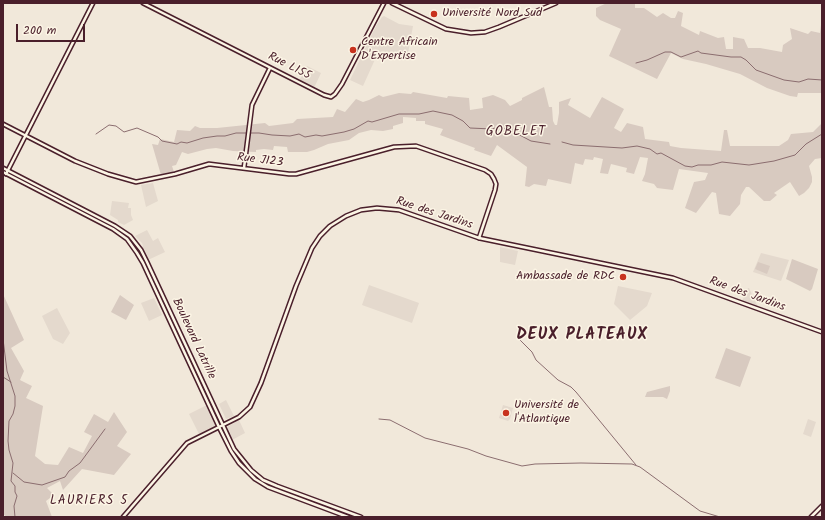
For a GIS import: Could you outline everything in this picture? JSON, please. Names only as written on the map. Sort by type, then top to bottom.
[{"type":"main road","points":[[6,172],[93,3]]},
{"type":"main road","name":"Rue L155","points":[[143,3],[325,96],[331,97],[334,96],[350,69],[384,3]]},
{"type":"main road","points":[[392,3],[436,26],[456,32],[471,33],[485,32],[556,3]]},
{"type":"main road","points":[[244,168],[252,105],[270,68]]},
{"type":"main road","name":"Rue J123","points":[[3,124],[75,161],[108,174],[140,183],[209,164],[296,174],[394,147],[409,146],[422,148],[485,170],[491,174],[496,184],[495,190],[478,238]]},
{"type":"main road","name":"Boulevard Latrille","points":[[3,168],[6,172],[113,229],[126,239],[133,247],[143,263],[219,427],[235,459],[242,467],[255,479],[275,490],[348,517]]},
{"type":"main road","name":"Boulevard Latrille","points":[[6,172],[115,226],[130,236],[146,259],[223,425],[239,456],[257,476],[277,486],[361,517]]},
{"type":"main road","name":"Rue des Jardins","points":[[123,517],[187,443],[243,414],[253,403],[308,254],[320,236],[335,222],[360,210],[391,208],[408,212],[478,238],[673,278],[822,332]]},
{"type":"main road","points":[[811,517],[822,506]]},
{"type":"shaded area","points":[[607,3],[635,3],[635,8],[644,8],[657,17],[663,13],[671,18],[675,18],[678,11],[683,13],[681,26],[699,35],[700,31],[718,38],[724,37],[726,49],[733,49],[733,37],[744,39],[748,48],[760,48],[782,52],[783,45],[792,39],[790,28],[808,34],[811,31],[820,33],[822,17],[822,93],[798,93],[797,97],[790,96],[767,88],[740,74],[683,59],[671,53],[657,79],[609,56],[621,29],[600,20],[596,16],[596,8]]},
{"type":"shaded area","points":[[384,16],[399,24],[413,26],[407,59],[377,55],[363,86],[350,80],[376,26]]},
{"type":"shaded area","points":[[307,66],[321,73],[314,88],[299,81]]},
{"type":"shaded area","points":[[544,87],[549,107],[552,107],[553,121],[555,125],[557,125],[559,102],[571,98],[568,105],[590,118],[602,97],[624,109],[614,128],[621,132],[627,123],[643,127],[645,139],[669,142],[670,146],[681,148],[721,151],[724,130],[727,130],[730,146],[779,146],[788,140],[791,134],[813,132],[822,123],[822,158],[815,159],[809,166],[812,182],[804,193],[799,196],[790,182],[774,193],[777,195],[770,201],[764,201],[749,187],[746,187],[741,195],[740,204],[730,216],[719,214],[716,193],[712,192],[696,213],[685,208],[694,182],[705,180],[708,173],[679,169],[673,190],[657,188],[654,184],[642,181],[648,158],[640,157],[634,174],[626,172],[627,168],[611,164],[608,174],[600,173],[603,159],[594,157],[593,160],[585,159],[583,165],[575,163],[571,184],[548,179],[546,186],[534,184],[529,187],[525,186],[527,167],[497,145],[491,156],[474,150],[475,148],[440,135],[443,129],[425,124],[425,121],[416,121],[416,118],[403,117],[403,123],[393,126],[393,129],[383,131],[371,130],[359,133],[349,140],[328,144],[307,152],[288,152],[287,147],[274,146],[273,150],[264,149],[256,150],[256,152],[233,151],[216,148],[188,154],[182,152],[176,165],[172,166],[174,172],[161,175],[152,144],[158,145],[160,139],[174,142],[177,130],[190,131],[195,126],[200,128],[217,128],[265,123],[269,126],[293,123],[297,119],[333,117],[337,109],[345,112],[356,99],[363,102],[379,95],[383,97],[399,93],[411,94],[413,92],[447,98],[448,96],[469,98],[470,110],[483,108],[482,98],[493,95],[505,100],[510,106]]},
{"type":"shaded area","points":[[153,183],[158,201],[146,207],[141,185]]},
{"type":"shaded area","points":[[112,201],[129,203],[128,208],[131,208],[133,220],[124,225],[110,215]]},
{"type":"shaded area","points":[[147,230],[153,241],[158,238],[165,252],[148,260],[141,247],[143,246],[142,243],[135,236]]},
{"type":"shaded area","points":[[500,247],[518,251],[515,265],[500,262]]},
{"type":"shaded area","points":[[761,253],[789,260],[781,281],[753,272]]},
{"type":"shaded area","points":[[792,259],[818,269],[810,291],[786,279]]},
{"type":"shaded area","points":[[758,262],[770,266],[767,274],[755,269]]},
{"type":"shaded area","points":[[369,285],[419,303],[412,323],[362,305]]},
{"type":"shaded area","points":[[618,286],[652,293],[647,306],[630,320],[614,304]]},
{"type":"shaded area","points":[[749,288],[758,307],[742,301]]},
{"type":"shaded area","points":[[3,294],[24,340],[11,348],[24,371],[20,380],[32,386],[26,398],[43,406],[35,456],[45,464],[58,465],[69,447],[83,453],[92,436],[84,432],[94,414],[108,422],[114,412],[127,432],[117,446],[131,454],[114,475],[82,469],[63,490],[60,481],[47,488],[54,495],[46,501],[52,517],[7,517],[3,514]]},
{"type":"shaded area","points":[[120,295],[134,305],[126,320],[111,312]]},
{"type":"shaded area","points":[[154,298],[162,315],[149,321],[141,303]]},
{"type":"shaded area","points":[[57,308],[70,333],[63,344],[53,339],[42,316]]},
{"type":"shaded area","points":[[726,348],[751,357],[740,387],[715,378]]},
{"type":"shaded area","points":[[670,386],[667,399],[663,397],[645,397],[647,392]]},
{"type":"shaded area","points":[[226,400],[234,416],[226,419],[219,404]]},
{"type":"shaded area","points":[[207,405],[217,425],[199,434],[189,414]]},
{"type":"shaded area","name":"Université de l'Atlantique","points":[[503,405],[513,408],[508,421],[499,418]]},
{"type":"shaded area","points":[[808,419],[816,422],[811,437],[803,434]]},
{"type":"shaded area","points":[[239,420],[245,433],[232,440],[227,427]]},
{"type":"waterway","points":[[636,63],[665,52],[671,52],[681,57],[698,51],[701,53],[741,57],[756,70],[784,80],[799,82],[808,79],[822,80]]},
{"type":"waterway","points":[[96,134],[109,125],[116,126],[124,132],[137,128],[158,137],[162,141],[177,144],[181,142],[187,143],[203,138],[225,136],[236,133],[259,133],[290,136],[299,134],[305,137],[316,135],[322,136],[344,132],[354,129],[368,121],[372,122],[399,114],[419,114],[433,111],[452,115],[463,121],[470,128],[492,129],[499,127],[512,131],[531,141],[550,144]]},
{"type":"waterway","points":[[562,142],[573,145],[622,148],[637,146],[650,149],[657,154],[661,153],[685,166],[692,167],[722,162],[749,165],[774,161],[795,155],[806,144],[822,134]]},
{"type":"waterway","points":[[3,339],[7,371],[15,396],[15,406],[9,421],[8,441],[13,463],[11,481],[15,486],[17,496],[14,506],[15,517]]},
{"type":"waterway","points":[[520,340],[532,352],[536,360],[558,380],[571,387],[576,392],[636,465]]},
{"type":"waterway","points":[[3,377],[11,382]]},
{"type":"waterway","points":[[379,419],[390,420],[425,438],[468,449],[486,456],[522,466],[535,464],[581,463],[632,464],[640,467],[700,511],[720,517]]},
{"type":"waterway","points":[[13,473],[24,482],[42,485],[65,477],[69,471],[80,463],[105,429]]},
{"type":"place","name":"Université Nord Sud","points":[[434,14]]},
{"type":"place","name":"Centre Africain D'Expertise","points":[[353,50]]},
{"type":"place","name":"Ambassade de RDC","points":[[623,277]]},
{"type":"place","name":"Université de l'Atlantique","points":[[506,413]]},
{"type":"district","name":"GOBELET","points":[[516,133]]},
{"type":"district","name":"DEUX PLATEAUX","points":[[582,336]]},
{"type":"district","name":"LAURIERS 5","points":[[89,502]]}]
